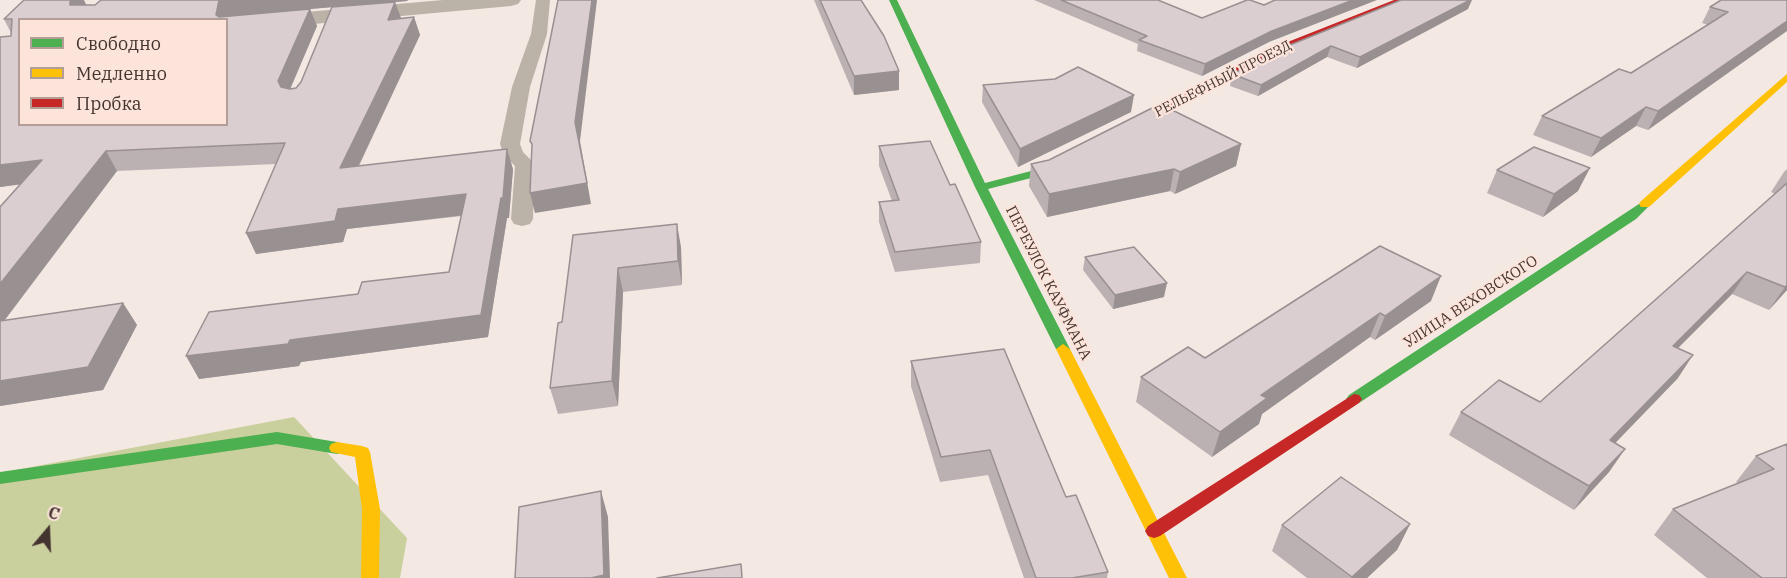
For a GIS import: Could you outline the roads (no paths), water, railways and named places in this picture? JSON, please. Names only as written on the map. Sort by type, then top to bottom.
[{"type":"street","points":[[228,26],[511,0]]},
{"type":"street","name":"ПЕРЕУЛОК КАУФМАНА","points":[[893,0],[981,187],[1178,578]]},
{"type":"street","name":"РЕЛЬЕФНЫЙ ПРОЕЗД","points":[[1109,136],[1278,50],[1401,0]]},
{"type":"street","name":"УЛИЦА ВЕХОВСКОГО","points":[[1154,531],[1632,216],[1787,77]]},
{"type":"street","points":[[981,187],[1035,174],[1078,153]]},
{"type":"street","points":[[0,478],[277,438],[362,452],[371,508],[370,578]]},
{"type":"lane","points":[[522,219],[525,164],[514,155],[510,144],[521,87],[529,57],[539,34],[543,0]]},
{"type":"lane","points":[[322,36],[331,17]]}]
